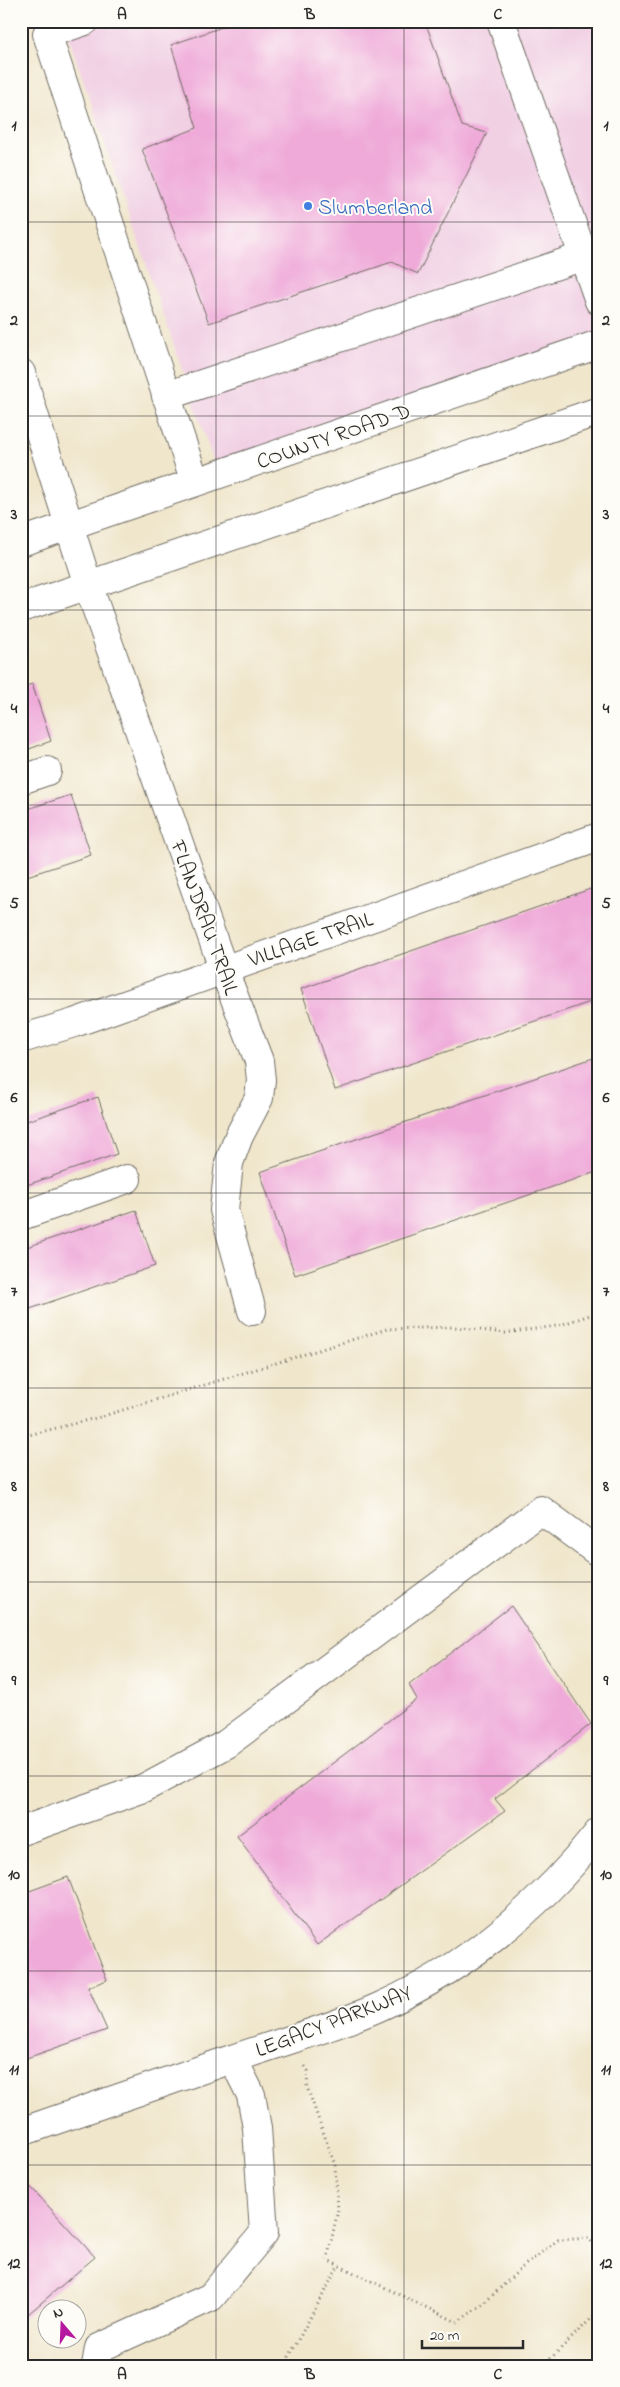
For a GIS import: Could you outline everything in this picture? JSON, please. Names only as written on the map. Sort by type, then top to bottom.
[{"type":"street","points":[[85,21],[46,34],[195,482]]},
{"type":"street","points":[[501,21],[591,254],[599,301]]},
{"type":"street","points":[[166,396],[591,254]]},
{"type":"street","name":"COUNTY ROAD D","points":[[21,542],[599,344]]},
{"type":"street","name":"FLANDRAU TRAIL","points":[[21,373],[28,421],[68,525],[223,968],[257,1051],[261,1071],[261,1089],[257,1106],[239,1136],[229,1163],[224,1210],[252,1311]]},
{"type":"street","points":[[21,608],[599,411]]},
{"type":"street","points":[[21,780],[47,771]]},
{"type":"street","name":"VILLAGE TRAIL","points":[[21,1039],[74,1023],[223,968],[599,837]]},
{"type":"street","points":[[21,1216],[126,1179]]},
{"type":"street","points":[[21,1831],[144,1788],[226,1744],[541,1510],[599,1553]]},
{"type":"street","name":"LEGACY PARKWAY","points":[[21,2132],[379,2007],[457,1965],[481,1948],[528,1909],[571,1866],[599,1832]]},
{"type":"street","points":[[96,2366],[99,2348],[211,2297],[264,2233],[257,2128],[251,2094],[233,2059]]},
{"type":"path","points":[[21,1437],[100,1417],[387,1329],[454,1326],[505,1333],[557,1326],[599,1312]]},
{"type":"path","points":[[291,2039],[308,2071],[307,2087],[335,2165],[338,2210],[327,2260],[458,2322],[483,2304],[526,2265],[558,2240],[589,2238],[599,2253]]},
{"type":"path","points":[[284,2366],[339,2266]]},
{"type":"path","points":[[543,2366],[599,2311]]},
{"type":"shaded area","points":[[63,21],[599,21],[599,347],[219,477]]},
{"type":"building","name":"Slumberland","points":[[239,21],[425,21],[462,126],[487,133],[418,274],[392,262],[209,323],[142,149],[197,128],[171,45]]},
{"type":"building","points":[[32,684],[51,741],[21,752],[21,688]]},
{"type":"building","points":[[71,795],[91,855],[21,878],[21,811]]},
{"type":"building","points":[[599,886],[599,999],[335,1090],[301,989]]},
{"type":"building","points":[[599,1056],[599,1171],[295,1275],[260,1172]]},
{"type":"building","points":[[98,1097],[117,1154],[21,1187],[21,1123]]},
{"type":"building","points":[[136,1210],[155,1266],[21,1312],[21,1249]]},
{"type":"building","points":[[511,1606],[591,1724],[495,1799],[505,1811],[317,1945],[237,1836],[417,1699],[409,1685]]},
{"type":"building","points":[[68,1877],[107,1980],[88,1987],[107,2030],[21,2060],[21,1894]]},
{"type":"building","points":[[28,2184],[95,2257],[44,2300],[38,2300],[38,2306],[21,2320],[21,2191]]},
{"type":"place","name":"Slumberland","points":[[308,206]]}]
